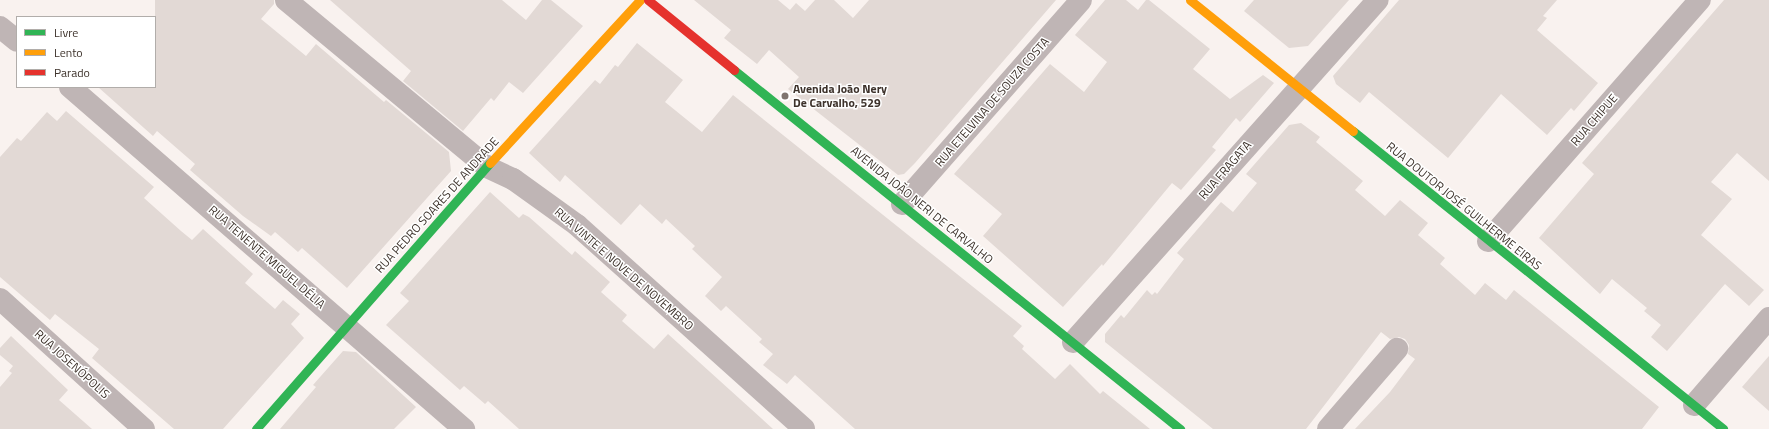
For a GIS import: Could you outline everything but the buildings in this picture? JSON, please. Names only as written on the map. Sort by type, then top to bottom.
[{"type":"street","name":"RUA VINTE E NOVE DE NOVEMBRO","points":[[286,0],[487,167],[513,179],[577,225],[804,429]]},
{"type":"street","name":"RUA PEDRO SOARES DE ANDRADE","points":[[256,429],[487,167],[640,0]]},
{"type":"street","name":"AVENIDA JOÃO NERI DE CARVALHO","points":[[648,0],[1180,429]]},
{"type":"street","name":"RUA ETELVINA DE SOUZA COSTA","points":[[902,204],[1081,0]]},
{"type":"street","name":"RUA DOUTOR JOSÉ GUILHERME EIRAS","points":[[1190,0],[1723,429]]},
{"type":"street","name":"RUA FRAGATA","points":[[1073,342],[1378,0]]},
{"type":"street","name":"RUA CHIPUE","points":[[1488,241],[1700,0]]},
{"type":"street","points":[[0,27],[16,40]]},
{"type":"street","name":"RUA TENENTE MIGUEL DÉLIA","points":[[71,88],[464,429]]},
{"type":"street","name":"RUA JOSENÓPOLIS","points":[[0,299],[144,429]]},
{"type":"street","points":[[1694,405],[1769,318]]},
{"type":"street","points":[[1328,429],[1397,349]]},
{"type":"traffic: fast","points":[[734,70],[1180,429]]},
{"type":"traffic: fast","points":[[1353,131],[1723,429]]},
{"type":"traffic: fast","points":[[256,429],[490,163]]},
{"type":"traffic: slow","points":[[490,163],[640,0]]},
{"type":"traffic: slow","points":[[1190,0],[1353,131]]},
{"type":"traffic: jam","points":[[648,0],[734,70]]},
{"type":"place","name":"Avenida João Nery De Carvalho, 529","points":[[785,96]]}]
